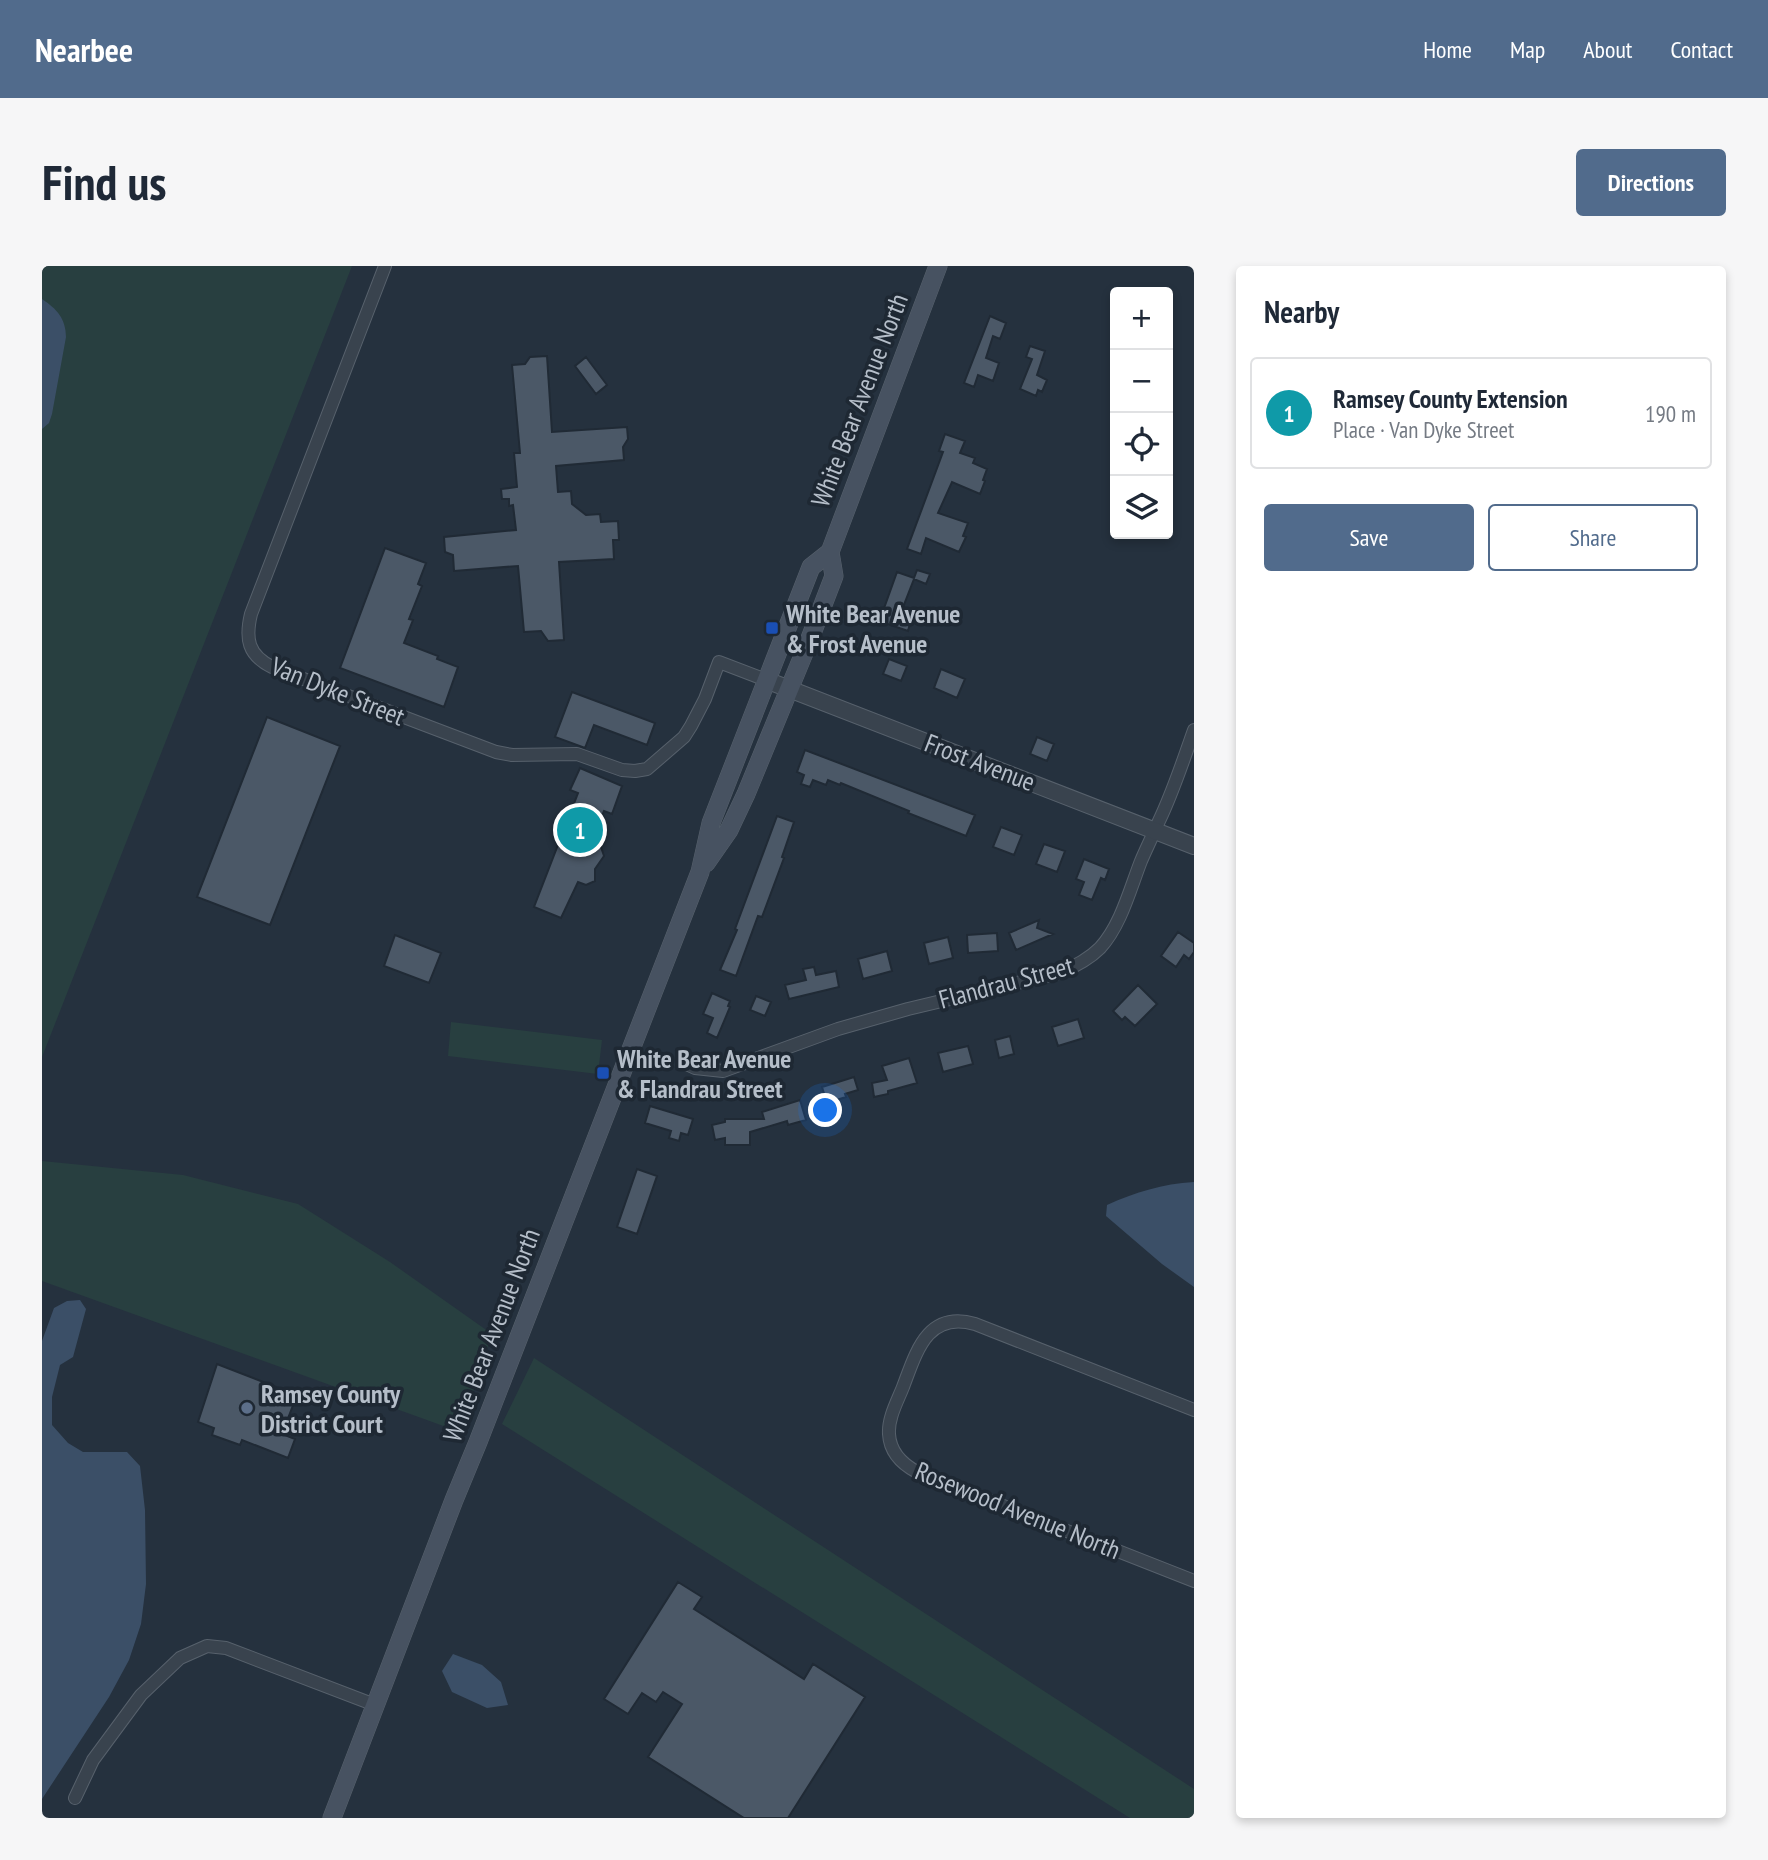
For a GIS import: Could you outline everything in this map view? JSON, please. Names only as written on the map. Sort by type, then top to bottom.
[{"type":"main road","name":"White Bear Avenue North","points":[[700,872],[729,830],[790,689],[834,576],[830,552],[938,266]]},
{"type":"main road","name":"White Bear Avenue North","points":[[332,1818],[700,872],[711,823],[766,680],[811,567],[830,552]]},
{"type":"street","name":"Van Dyke Street","points":[[385,266],[251,614],[247,635],[256,656],[272,667],[496,752],[520,755],[577,754],[611,767],[635,771],[651,767],[684,737],[699,712],[719,662],[766,680]]},
{"type":"street","name":"Frost Avenue","points":[[766,680],[1194,846]]},
{"type":"street","name":"Flandrau Street","points":[[682,1062],[695,1068],[723,1071],[838,1029],[908,1009],[1053,975],[1088,958],[1111,934],[1194,730]]},
{"type":"street","name":"Rosewood Avenue North","points":[[1194,1410],[975,1324],[956,1321],[932,1330],[923,1339],[889,1424],[892,1447],[906,1466],[917,1472],[1194,1581]]},
{"type":"street","points":[[75,1797],[93,1760],[141,1695],[180,1658],[207,1646],[226,1648],[374,1705]]},
{"type":"green space","points":[[42,266],[352,266],[42,1057]]},
{"type":"green space","points":[[451,1022],[602,1040],[598,1074],[448,1056]]},
{"type":"green space","points":[[42,1161],[183,1175],[298,1204],[390,1262],[492,1334],[460,1432],[42,1281]]},
{"type":"green space","points":[[534,1358],[1194,1789],[1194,1818],[1130,1818],[502,1424]]},
{"type":"water","points":[[42,299],[60,315],[66,337],[52,414],[49,423],[42,429]]},
{"type":"water","points":[[1194,1182],[1194,1287],[1162,1264],[1106,1216],[1107,1205],[1128,1196],[1160,1187]]},
{"type":"water","points":[[80,1300],[86,1309],[73,1357],[60,1365],[52,1397],[52,1425],[68,1443],[83,1452],[127,1452],[140,1466],[145,1510],[146,1584],[141,1624],[129,1660],[109,1697],[42,1799],[42,1341],[54,1308],[67,1301]]},
{"type":"water","points":[[453,1654],[482,1665],[501,1682],[508,1705],[487,1708],[452,1692],[442,1671]]},
{"type":"building","points":[[990,316],[1006,323],[1000,339],[993,336],[986,358],[999,363],[993,381],[978,375],[974,387],[964,383]]},
{"type":"building","points":[[1030,346],[1045,351],[1037,375],[1047,380],[1042,392],[1038,390],[1036,396],[1020,389],[1032,359],[1026,357]]},
{"type":"building","points":[[547,356],[552,432],[627,427],[628,439],[623,447],[624,460],[556,466],[558,492],[571,491],[572,504],[586,515],[600,514],[601,522],[618,521],[619,540],[613,540],[614,559],[559,562],[564,640],[548,641],[541,631],[524,632],[518,566],[454,571],[453,555],[445,552],[444,537],[516,530],[513,505],[509,506],[509,499],[502,499],[501,489],[517,487],[514,453],[520,453],[512,365],[525,364],[530,357]]},
{"type":"building","points":[[586,357],[607,385],[596,394],[575,366]]},
{"type":"building","points":[[945,434],[965,441],[960,453],[975,458],[973,463],[987,469],[983,480],[985,481],[980,494],[952,482],[938,513],[968,523],[963,536],[966,537],[959,552],[926,538],[921,554],[907,549],[943,452],[939,451]]},
{"type":"building","points":[[385,548],[426,563],[418,584],[422,586],[409,619],[413,620],[404,643],[458,667],[444,707],[340,668]]},
{"type":"building","points":[[917,570],[930,574],[926,584],[914,579],[902,610],[908,612],[905,618],[911,620],[908,631],[876,620],[879,609],[883,611],[897,572],[914,578]]},
{"type":"building","points":[[889,659],[907,666],[901,681],[883,674]]},
{"type":"building","points":[[941,669],[965,679],[957,698],[934,688]]},
{"type":"building","points":[[572,692],[655,723],[647,745],[594,725],[585,748],[555,737]]},
{"type":"building","points":[[267,717],[340,746],[270,925],[197,897]]},
{"type":"building","points":[[1037,737],[1054,744],[1047,761],[1030,754]]},
{"type":"building","points":[[805,750],[975,815],[966,836],[841,783],[840,785],[828,780],[826,785],[813,780],[810,787],[801,784],[804,775],[797,772]]},
{"type":"building","points":[[580,768],[622,786],[612,814],[604,811],[589,846],[601,847],[604,856],[595,869],[595,881],[586,885],[578,882],[561,918],[534,907],[578,793],[570,790]]},
{"type":"building","points":[[777,816],[794,822],[762,917],[758,916],[736,976],[720,970]]},
{"type":"building","points":[[1001,827],[1022,835],[1014,855],[993,847]]},
{"type":"building","points":[[1044,844],[1065,851],[1057,872],[1036,864]]},
{"type":"building","points":[[1084,859],[1109,869],[1105,880],[1101,878],[1092,900],[1079,895],[1084,882],[1076,879]]},
{"type":"building","points":[[1039,920],[1037,928],[1053,934],[1016,950],[1009,933]]},
{"type":"building","points":[[1178,932],[1194,943],[1194,952],[1189,959],[1184,955],[1176,967],[1161,956]]},
{"type":"building","points":[[997,933],[998,951],[968,953],[967,935]]},
{"type":"building","points":[[395,935],[441,953],[429,983],[384,966]]},
{"type":"building","points":[[948,937],[953,958],[929,964],[924,943]]},
{"type":"building","points":[[887,951],[892,971],[863,979],[858,959]]},
{"type":"building","points":[[814,967],[816,975],[836,971],[839,987],[789,999],[785,985],[806,980],[803,969]]},
{"type":"building","points":[[1138,985],[1157,1004],[1135,1026],[1125,1017],[1122,1020],[1113,1011]]},
{"type":"building","points":[[712,993],[730,1001],[717,1038],[707,1033],[713,1018],[703,1014]]},
{"type":"building","points":[[756,996],[771,1002],[765,1016],[750,1010]]},
{"type":"building","points":[[1078,1019],[1084,1038],[1058,1046],[1052,1027]]},
{"type":"building","points":[[1010,1036],[1014,1054],[999,1058],[995,1040]]},
{"type":"building","points":[[968,1046],[973,1064],[943,1072],[938,1053]]},
{"type":"building","points":[[909,1058],[917,1083],[874,1097],[872,1083],[887,1080],[882,1066]]},
{"type":"building","points":[[854,1077],[858,1090],[827,1103],[822,1087]]},
{"type":"building","points":[[800,1100],[806,1120],[788,1125],[787,1121],[750,1132],[750,1145],[725,1145],[725,1138],[715,1140],[712,1125],[725,1122],[725,1119],[764,1119],[762,1112]]},
{"type":"building","points":[[650,1106],[693,1119],[688,1135],[681,1133],[679,1141],[669,1138],[671,1131],[645,1123]]},
{"type":"building","points":[[637,1169],[657,1176],[637,1234],[617,1227]]},
{"type":"building","name":"Ramsey County District Court","points":[[217,1364],[297,1395],[282,1434],[295,1439],[288,1458],[242,1440],[240,1445],[212,1435],[214,1428],[198,1422]]},
{"type":"building","points":[[678,1582],[702,1597],[694,1609],[804,1679],[813,1664],[865,1697],[788,1818],[744,1818],[648,1757],[682,1704],[663,1692],[656,1702],[642,1693],[628,1714],[604,1699]]},
{"type":"place","name":"White Bear Avenue & Frost Avenue","points":[[772,628]]},
{"type":"place","name":"Ramsey County Extension","points":[[580,830]]},
{"type":"place","name":"White Bear Avenue & Flandrau Street","points":[[603,1073]]},
{"type":"place","name":"Ramsey County District Court","points":[[247,1408]]}]
